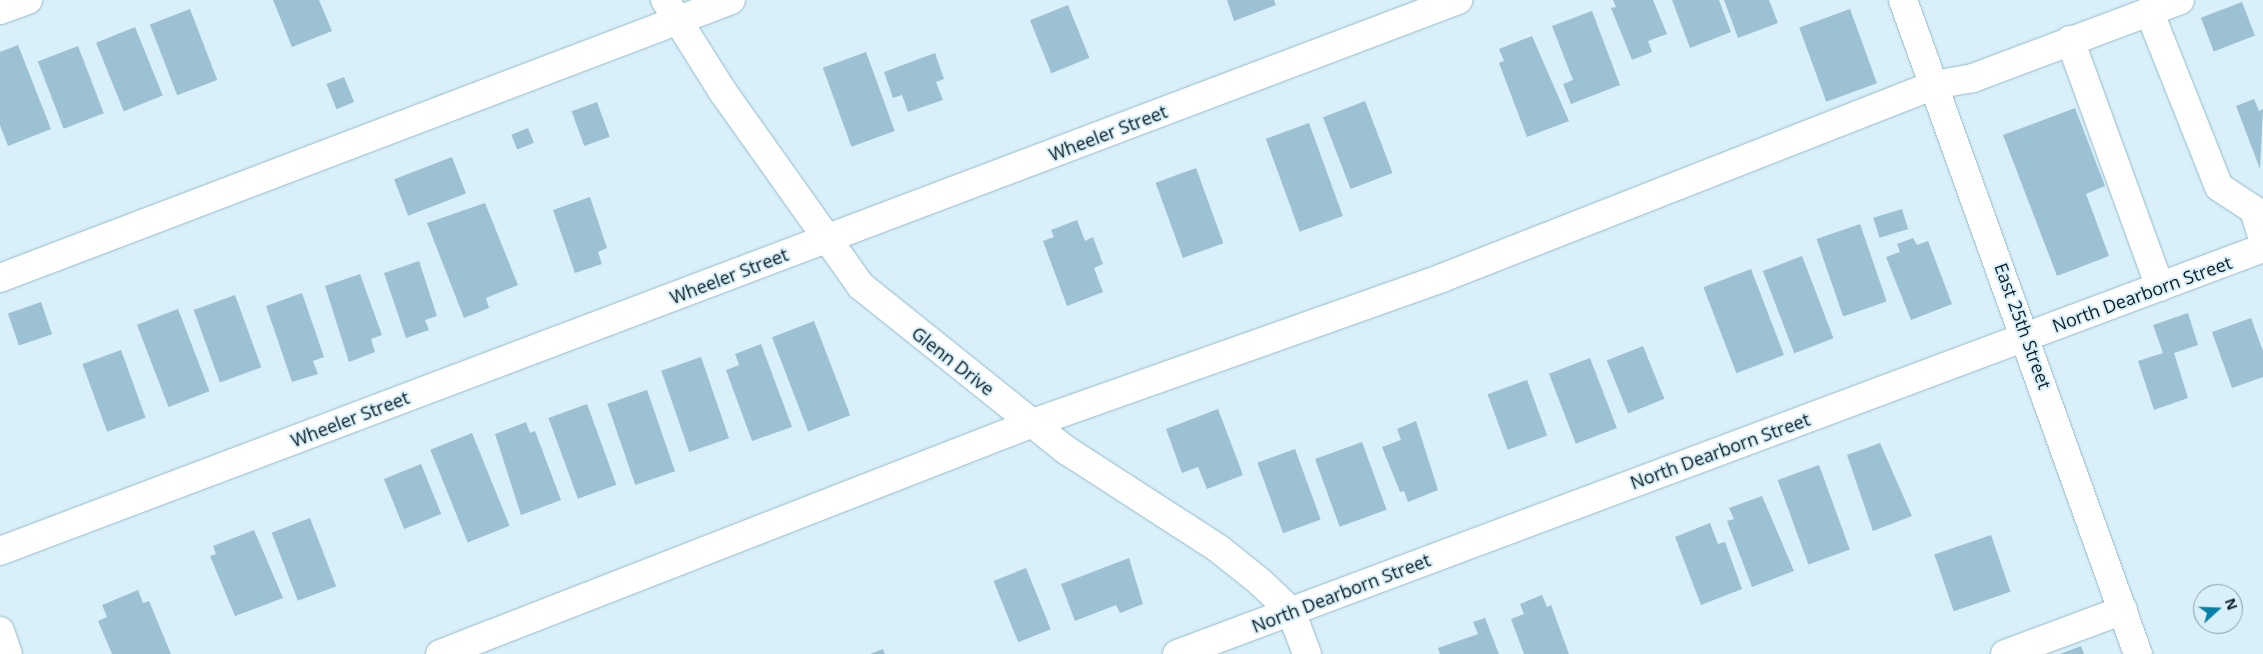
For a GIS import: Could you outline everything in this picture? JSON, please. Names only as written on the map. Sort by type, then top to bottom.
[{"type":"street","points":[[0,10],[28,0]]},
{"type":"street","points":[[0,278],[671,10],[731,0]]},
{"type":"street","name":"Wheeler Street","points":[[0,551],[1458,0]]},
{"type":"street","name":"East 25th Street","points":[[1903,0],[2027,336],[2138,654]]},
{"type":"street","points":[[440,654],[1033,423],[1442,278],[1934,85],[1973,78],[2070,40],[2144,8],[2180,0]]},
{"type":"street","points":[[2144,8],[2219,187],[2254,210],[2263,240]]},
{"type":"street","name":"Glenn Drive","points":[[671,10],[723,92],[811,211],[825,240],[861,286],[1033,423],[1219,549],[1291,611]]},
{"type":"street","points":[[2070,40],[2160,287]]},
{"type":"street","name":"North Dearborn Street","points":[[1178,654],[2263,248]]},
{"type":"street","points":[[2005,654],[2123,610]]},
{"type":"street","points":[[1291,611],[1306,654]]},
{"type":"street","points":[[0,631],[8,654]]},
{"type":"building","points":[[273,0],[319,0],[332,31],[292,47]]},
{"type":"building","points":[[1227,0],[1274,0],[1276,5],[1234,21]]},
{"type":"building","points":[[1613,0],[1653,0],[1667,34],[1648,41],[1652,52],[1632,60],[1611,8],[1616,7]]},
{"type":"building","points":[[1672,0],[1719,0],[1731,32],[1690,48]]},
{"type":"building","points":[[1724,0],[1769,0],[1778,23],[1738,38]]},
{"type":"building","points":[[2242,2],[2255,36],[2214,51],[2201,18]]},
{"type":"building","points":[[1068,5],[1089,58],[1051,73],[1030,20]]},
{"type":"building","points":[[190,9],[217,80],[177,95],[150,24]]},
{"type":"building","points":[[1850,9],[1877,83],[1826,102],[1799,27]]},
{"type":"building","points":[[1592,11],[1620,85],[1571,104],[1563,84],[1573,80],[1552,26]]},
{"type":"building","points":[[135,27],[163,96],[124,111],[96,43]]},
{"type":"building","points":[[1532,36],[1569,121],[1527,137],[1499,63],[1504,61],[1499,49]]},
{"type":"building","points":[[18,45],[51,129],[8,146],[0,125],[0,52]]},
{"type":"building","points":[[78,46],[104,113],[64,129],[38,61]]},
{"type":"building","points":[[866,52],[895,131],[852,147],[823,68]]},
{"type":"building","points":[[935,53],[944,79],[936,82],[943,100],[908,112],[902,95],[893,98],[884,72]]},
{"type":"building","points":[[344,77],[354,102],[336,109],[326,84]]},
{"type":"building","points":[[2254,99],[2259,111],[2263,109],[2260,169],[2236,106]]},
{"type":"building","points":[[1365,101],[1393,173],[1351,189],[1323,117]]},
{"type":"building","points":[[597,102],[610,137],[584,146],[572,111]]},
{"type":"building","points":[[2075,108],[2105,186],[2086,194],[2109,256],[2057,276],[2003,135]]},
{"type":"building","points":[[1309,123],[1343,216],[1300,232],[1266,139]]},
{"type":"building","points":[[528,128],[534,143],[517,150],[511,135]]},
{"type":"building","points":[[452,157],[466,193],[408,216],[394,179]]},
{"type":"building","points":[[1196,168],[1223,243],[1183,258],[1156,183]]},
{"type":"building","points":[[590,197],[607,248],[598,252],[602,264],[575,273],[553,210]]},
{"type":"building","points":[[485,203],[518,285],[486,298],[489,308],[464,318],[427,223]]},
{"type":"building","points":[[1902,209],[1908,229],[1879,238],[1873,218]]},
{"type":"building","points":[[1077,220],[1085,241],[1093,237],[1103,264],[1094,268],[1103,292],[1067,306],[1043,241],[1054,237],[1051,230]]},
{"type":"building","points":[[1860,224],[1887,302],[1843,317],[1817,239]]},
{"type":"building","points":[[1913,238],[1917,245],[1928,241],[1952,304],[1911,320],[1886,257],[1900,252],[1897,244]]},
{"type":"building","points":[[1802,256],[1834,338],[1794,353],[1763,271]]},
{"type":"building","points":[[419,261],[437,316],[425,320],[429,330],[406,338],[384,273]]},
{"type":"building","points":[[1751,269],[1784,355],[1736,373],[1703,287]]},
{"type":"building","points":[[360,274],[382,335],[371,339],[375,352],[349,362],[325,286]]},
{"type":"building","points":[[302,293],[324,357],[313,361],[318,374],[292,382],[266,306]]},
{"type":"building","points":[[235,295],[261,367],[220,382],[194,310]]},
{"type":"building","points":[[41,302],[52,334],[19,346],[8,313]]},
{"type":"building","points":[[178,309],[210,391],[168,407],[137,325]]},
{"type":"building","points":[[2188,313],[2198,345],[2174,353],[2188,398],[2154,410],[2138,361],[2163,353],[2153,325]]},
{"type":"building","points":[[2251,318],[2263,351],[2263,377],[2232,388],[2212,332]]},
{"type":"building","points":[[814,321],[850,415],[808,431],[772,337]]},
{"type":"building","points":[[761,344],[792,427],[752,441],[726,370],[739,365],[735,354]]},
{"type":"building","points":[[1643,346],[1664,399],[1628,413],[1607,361]]},
{"type":"building","points":[[121,350],[146,418],[107,432],[82,364]]},
{"type":"building","points":[[701,357],[729,438],[689,452],[661,371]]},
{"type":"building","points":[[1590,358],[1617,428],[1576,444],[1549,374]]},
{"type":"building","points":[[1527,380],[1547,435],[1508,450],[1488,394]]},
{"type":"building","points":[[647,390],[675,471],[635,485],[607,404]]},
{"type":"building","points":[[587,404],[616,485],[578,499],[548,418]]},
{"type":"building","points":[[1218,409],[1243,475],[1207,489],[1198,467],[1182,473],[1166,429]]},
{"type":"building","points":[[1416,421],[1438,490],[1408,502],[1404,491],[1400,492],[1382,447],[1401,440],[1397,429]]},
{"type":"building","points":[[526,422],[530,433],[535,431],[561,500],[521,515],[495,434]]},
{"type":"building","points":[[472,433],[509,526],[468,543],[430,450]]},
{"type":"building","points":[[1362,442],[1387,510],[1340,527],[1315,459]]},
{"type":"building","points":[[1880,443],[1912,516],[1873,531],[1847,455]]},
{"type":"building","points":[[1295,449],[1321,519],[1283,533],[1257,463]]},
{"type":"building","points":[[421,464],[441,514],[404,529],[384,479]]},
{"type":"building","points":[[1819,465],[1850,550],[1808,565],[1778,480]]},
{"type":"building","points":[[1762,496],[1794,571],[1752,587],[1727,521],[1734,519],[1729,508]]},
{"type":"building","points":[[310,518],[336,586],[298,601],[272,533]]},
{"type":"building","points":[[1710,523],[1718,544],[1725,542],[1742,589],[1701,605],[1675,537]]},
{"type":"building","points":[[254,530],[283,598],[235,616],[210,556],[216,554],[213,546]]},
{"type":"building","points":[[1991,535],[2011,592],[1954,611],[1934,555]]},
{"type":"building","points":[[1129,558],[1143,604],[1120,613],[1116,605],[1075,621],[1061,584]]},
{"type":"building","points":[[1026,568],[1051,629],[1018,642],[994,581]]},
{"type":"building","points":[[138,590],[143,603],[149,601],[171,654],[112,654],[98,621],[107,617],[102,605]]},
{"type":"building","points":[[1542,595],[1547,607],[1551,605],[1569,654],[1524,654],[1511,619],[1524,614],[1520,604]]},
{"type":"building","points":[[1485,618],[1499,654],[1440,654],[1438,648],[1478,634],[1473,622]]},
{"type":"building","points":[[2081,646],[2084,654],[2060,654]]},
{"type":"building","points":[[883,649],[885,654],[870,654]]}]
